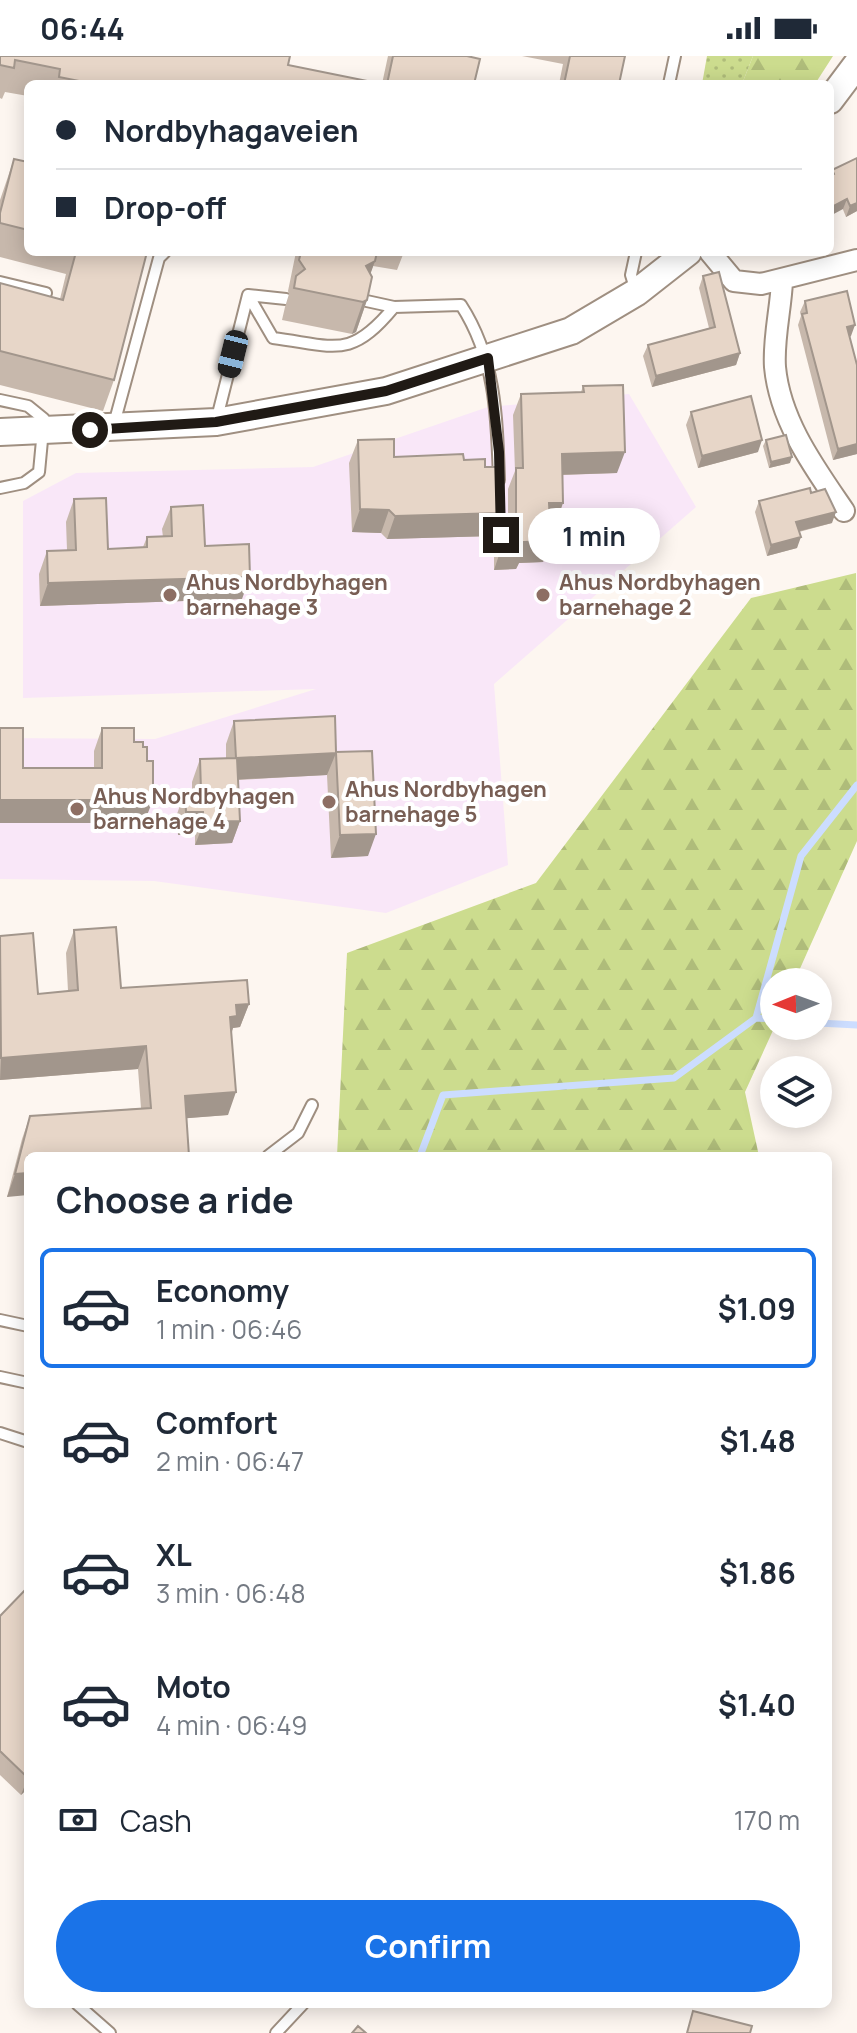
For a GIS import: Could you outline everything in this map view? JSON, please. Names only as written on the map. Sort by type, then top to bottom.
[{"type":"street","points":[[834,95],[857,64]]},
{"type":"street","points":[[0,432],[216,422],[386,391],[571,331],[637,292],[683,256]]},
{"type":"street","points":[[713,256],[734,281],[761,284],[857,260]]},
{"type":"street","points":[[782,281],[775,364],[782,404],[809,460],[844,511]]},
{"type":"lane","points":[[670,80],[675,56]]},
{"type":"lane","points":[[113,429],[161,256]]},
{"type":"lane","points":[[635,256],[631,275],[637,292]]},
{"type":"lane","points":[[0,282],[46,293]]},
{"type":"lane","points":[[248,295],[273,338],[343,347],[370,336],[394,307]]},
{"type":"lane","points":[[248,295],[286,299]]},
{"type":"lane","points":[[216,422],[248,295]]},
{"type":"lane","points":[[362,300],[394,307],[461,305],[477,329],[488,358],[500,493]]},
{"type":"lane","points":[[0,400],[38,411],[44,419],[41,466],[36,476],[24,483],[0,488]]},
{"type":"lane","points":[[273,1152],[298,1133],[312,1105]]},
{"type":"lane","points":[[0,1320],[24,1325]]},
{"type":"lane","points":[[0,1377],[24,1382]]},
{"type":"lane","points":[[0,1433],[24,1441]]},
{"type":"lane","points":[[82,2008],[110,2033]]},
{"type":"lane","points":[[276,2033],[299,2008]]},
{"type":"shaded area","points":[[629,394],[696,507],[494,684],[508,865],[386,913],[154,881],[0,879],[0,738],[155,739],[316,689],[23,698],[23,501],[76,473],[313,467],[488,407]]},
{"type":"green space","points":[[707,56],[753,56],[744,80],[703,80]]},
{"type":"green space","points":[[753,56],[833,56],[818,80],[744,80]]},
{"type":"green space","points":[[856,573],[857,841],[800,968],[760,968],[760,1040],[769,1040],[745,1092],[758,1152],[337,1152],[347,953],[536,883],[751,598]]},
{"type":"building","points":[[0,56],[290,56],[288,65],[362,80],[74,80],[59,77],[60,69],[15,60],[14,68],[0,65]]},
{"type":"building","points":[[393,56],[467,56],[480,59],[475,80],[388,80]]},
{"type":"building","points":[[570,56],[625,56],[620,80],[565,80]]},
{"type":"building","points":[[857,158],[857,203],[850,206],[847,199],[834,206],[834,169]]},
{"type":"building","points":[[14,159],[24,161],[24,229],[0,223]]},
{"type":"building","points":[[75,256],[146,256],[114,380],[0,351],[0,283],[63,300]]},
{"type":"building","points":[[300,256],[376,256],[375,261],[366,266],[372,277],[367,300],[363,302],[294,288],[296,276],[305,269]]},
{"type":"building","points":[[719,272],[740,353],[656,376],[648,345],[715,327],[703,276]]},
{"type":"building","points":[[847,291],[855,325],[847,327],[857,365],[857,444],[838,449],[802,314],[807,313],[805,301]]},
{"type":"building","points":[[623,385],[625,452],[562,454],[563,503],[549,503],[551,541],[524,542],[524,548],[501,549],[501,517],[508,522],[516,517],[516,468],[523,468],[521,394],[584,392],[583,386]]},
{"type":"building","points":[[751,396],[762,440],[702,456],[691,412]]},
{"type":"building","points":[[786,435],[792,457],[771,462],[766,440]]},
{"type":"building","points":[[394,439],[394,457],[463,454],[464,460],[485,459],[485,467],[501,467],[501,513],[395,516],[389,510],[360,509],[358,440]]},
{"type":"building","points":[[810,488],[811,493],[825,489],[836,512],[796,522],[801,537],[771,545],[759,501]]},
{"type":"building","points":[[106,498],[108,549],[147,547],[147,537],[172,536],[171,507],[203,505],[205,546],[249,544],[250,577],[48,583],[47,551],[76,550],[74,499]]},
{"type":"building","points":[[335,716],[336,752],[372,751],[376,834],[340,835],[336,753],[237,758],[240,821],[204,822],[203,812],[186,812],[185,791],[201,790],[200,759],[236,758],[234,721]]},
{"type":"building","points":[[0,728],[23,728],[23,768],[102,768],[102,728],[134,728],[134,742],[143,742],[143,747],[147,747],[147,761],[153,761],[153,800],[0,800]]},
{"type":"building","points":[[116,927],[121,988],[247,980],[249,1004],[236,1005],[237,1016],[230,1017],[236,1092],[185,1096],[189,1152],[24,1152],[24,1173],[15,1174],[30,1116],[151,1108],[146,1046],[1,1058],[0,936],[33,933],[38,994],[78,990],[74,930]]},
{"type":"building","points":[[24,1591],[24,1774],[0,1751],[0,1616]]},
{"type":"building","points":[[693,2011],[752,2026],[750,2033],[687,2033]]},
{"type":"building","points":[[358,2026],[366,2033],[352,2033]]},
{"type":"waterway","points":[[756,1018],[801,856],[857,785]]},
{"type":"waterway","points":[[422,1152],[443,1095],[674,1078],[756,1018],[760,1018]]},
{"type":"waterway","points":[[832,1024],[857,1025]]},
{"type":"place","name":"Ahus Nordbyhagen barnehage 3","points":[[170,595]]},
{"type":"place","name":"Ahus Nordbyhagen barnehage 2","points":[[543,595]]},
{"type":"place","name":"Ahus Nordbyhagen barnehage 5","points":[[329,802]]},
{"type":"place","name":"Ahus Nordbyhagen barnehage 4","points":[[77,809]]},
{"type":"route","points":[[90,430],[216,422],[386,391],[488,358],[499,452],[501,535]]}]
